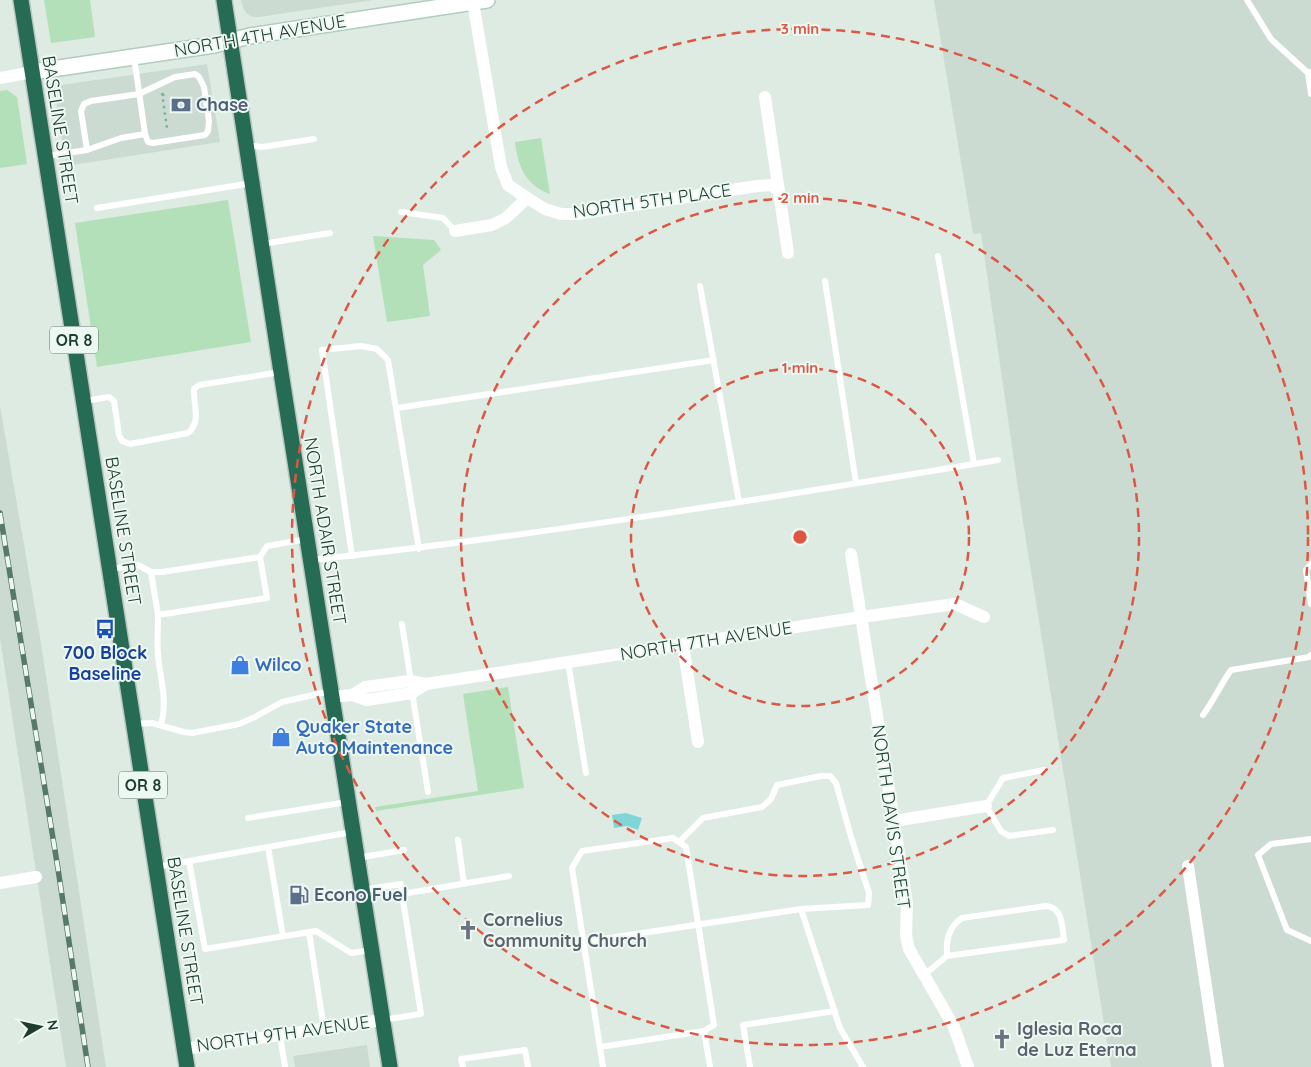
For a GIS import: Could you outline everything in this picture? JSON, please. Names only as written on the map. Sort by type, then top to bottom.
[{"type":"highway","name":"BASELINE STREET","points":[[21,0],[187,1067]]},
{"type":"highway","name":"NORTH ADAIR STREET","points":[[224,0],[280,372],[390,1067]]},
{"type":"street","name":"NORTH 4TH AVENUE","points":[[32,72],[478,1]]},
{"type":"street","name":"NORTH 5TH PLACE","points":[[478,1],[501,167],[508,184],[527,198],[546,209],[562,214],[577,214],[757,186],[771,185],[779,192]]},
{"type":"street","points":[[0,78],[32,72]]},
{"type":"street","points":[[765,97],[788,253]]},
{"type":"street","points":[[455,231],[492,225],[506,218],[527,198]]},
{"type":"street","name":"NORTH DAVIS STREET","points":[[851,554],[907,904],[906,935],[909,949],[954,1026],[968,1067]]},
{"type":"street","name":"NORTH 7TH AVENUE","points":[[332,694],[352,695],[365,687],[411,687],[955,604],[984,617]]},
{"type":"street","points":[[683,645],[698,742]]},
{"type":"street","points":[[894,821],[986,806]]},
{"type":"street","points":[[1188,866],[1218,1067]]},
{"type":"street","points":[[0,883],[36,877]]},
{"type":"street","name":"NORTH 9TH AVENUE","points":[[184,1049],[382,1020]]},
{"type":"lane","points":[[1247,0],[1271,39],[1309,72],[1311,94]]},
{"type":"lane","points":[[87,150],[82,112],[84,104],[90,101],[139,94],[183,75],[195,74],[199,77],[204,87],[209,121],[208,131],[205,135],[199,137],[148,142],[144,134],[139,94],[134,57]]},
{"type":"lane","points":[[45,156],[87,150],[121,138],[144,134]]},
{"type":"lane","points":[[246,145],[262,147],[314,139]]},
{"type":"lane","points":[[97,208],[252,183]]},
{"type":"lane","points":[[401,212],[443,218],[455,231]]},
{"type":"lane","points":[[261,244],[330,233]]},
{"type":"lane","points":[[938,256],[974,464]]},
{"type":"lane","points":[[825,281],[856,483]]},
{"type":"lane","points":[[700,286],[740,502]]},
{"type":"lane","points":[[352,556],[322,350],[361,346],[377,348],[388,360],[419,549]]},
{"type":"lane","points":[[397,408],[714,360]]},
{"type":"lane","points":[[84,401],[109,397],[114,400],[119,434],[122,441],[130,444],[188,433],[194,428],[196,421],[194,389],[199,385],[280,372]]},
{"type":"lane","points":[[310,560],[419,549],[740,502],[998,460]]},
{"type":"lane","points":[[110,569],[138,565],[151,572],[162,572],[260,557],[268,546],[307,539]]},
{"type":"lane","points":[[158,615],[267,598],[260,557]]},
{"type":"lane","points":[[1311,564],[1306,570],[1311,604]]},
{"type":"lane","points":[[151,572],[158,615],[158,655],[164,702],[164,714],[161,724]]},
{"type":"lane","points":[[402,624],[428,792]]},
{"type":"lane","points":[[1203,715],[1215,698],[1222,682],[1232,670],[1309,657],[1311,655]]},
{"type":"lane","points":[[568,662],[586,773]]},
{"type":"lane","points":[[134,724],[152,722],[192,733],[239,724],[255,718],[282,702],[332,694]]},
{"type":"lane","points":[[1044,770],[1003,778],[986,806],[1001,831],[1009,836],[1053,830]]},
{"type":"lane","points":[[583,942],[801,909],[868,905],[869,893],[836,783],[830,776],[821,776],[777,785],[771,799],[762,807],[703,818],[679,842]]},
{"type":"lane","points":[[248,818],[349,802]]},
{"type":"lane","points":[[156,867],[354,832]]},
{"type":"lane","points":[[600,1047],[704,1031],[714,1025],[686,847],[673,838],[582,851],[572,868],[603,1067]]},
{"type":"lane","points":[[1311,839],[1271,844],[1258,855],[1287,930],[1311,941]]},
{"type":"lane","points":[[458,840],[464,884]]},
{"type":"lane","points":[[268,847],[284,936]]},
{"type":"lane","points":[[357,858],[404,850]]},
{"type":"lane","points":[[189,861],[205,949],[316,931],[351,954],[372,950]]},
{"type":"lane","points":[[402,894],[510,876]]},
{"type":"lane","points":[[362,890],[400,884],[421,1014],[382,1020]]},
{"type":"lane","points":[[924,974],[947,956],[1064,940],[1060,916],[1051,906],[1046,906],[962,918],[951,927],[948,936],[947,956]]},
{"type":"lane","points":[[801,909],[840,1028],[863,1067]]},
{"type":"lane","points":[[309,932],[324,1028]]},
{"type":"lane","points":[[750,1067],[743,1024],[834,1011]]},
{"type":"lane","points":[[704,1031],[710,1067]]},
{"type":"lane","points":[[280,1035],[285,1067]]},
{"type":"lane","points":[[462,1067],[461,1059],[525,1050],[528,1067]]},
{"type":"path","points":[[160,84],[167,128]]},
{"type":"path","points":[[162,95],[168,94]]},
{"type":"shaded area","points":[[241,0],[373,0],[252,17],[246,13]]},
{"type":"shaded area","points":[[934,0],[1311,0],[1311,1067],[1111,1067],[1022,516],[981,233],[973,234]]},
{"type":"shaded area","points":[[207,64],[220,142],[66,166],[55,93],[61,85]]},
{"type":"shaded area","points":[[0,406],[40,637],[106,1067],[66,1067],[0,638]]},
{"type":"shaded area","points":[[367,1045],[370,1067],[295,1067],[293,1056]]},
{"type":"green space","points":[[44,0],[90,0],[95,37],[51,43]]},
{"type":"green space","points":[[7,90],[17,97],[27,164],[0,168],[0,91]]},
{"type":"green space","points":[[541,138],[550,194],[534,185],[524,174],[516,151],[515,142]]},
{"type":"green space","points":[[228,200],[251,342],[97,367],[75,223]]},
{"type":"green space","points":[[373,236],[434,240],[441,250],[423,265],[430,316],[387,322]]},
{"type":"green space","points":[[508,687],[524,788],[376,811],[375,807],[478,791],[463,694]]},
{"type":"water","points":[[626,813],[642,818],[638,830],[627,826],[614,828],[612,815]]},
{"type":"railway","points":[[0,513],[88,1067]]},
{"type":"place","name":"Chase","points":[[181,105]]},
{"type":"place","name":"700 Block Baseline","points":[[105,629]]},
{"type":"place","name":"Wilco","points":[[240,665]]},
{"type":"place","name":"Quaker State Auto Maintenance","points":[[281,737]]},
{"type":"place","name":"Econo Fuel","points":[[299,895]]},
{"type":"place","name":"Cornelius Community Church","points":[[468,930]]},
{"type":"place","name":"Iglesia Roca de Luz Eterna","points":[[1002,1039]]}]
